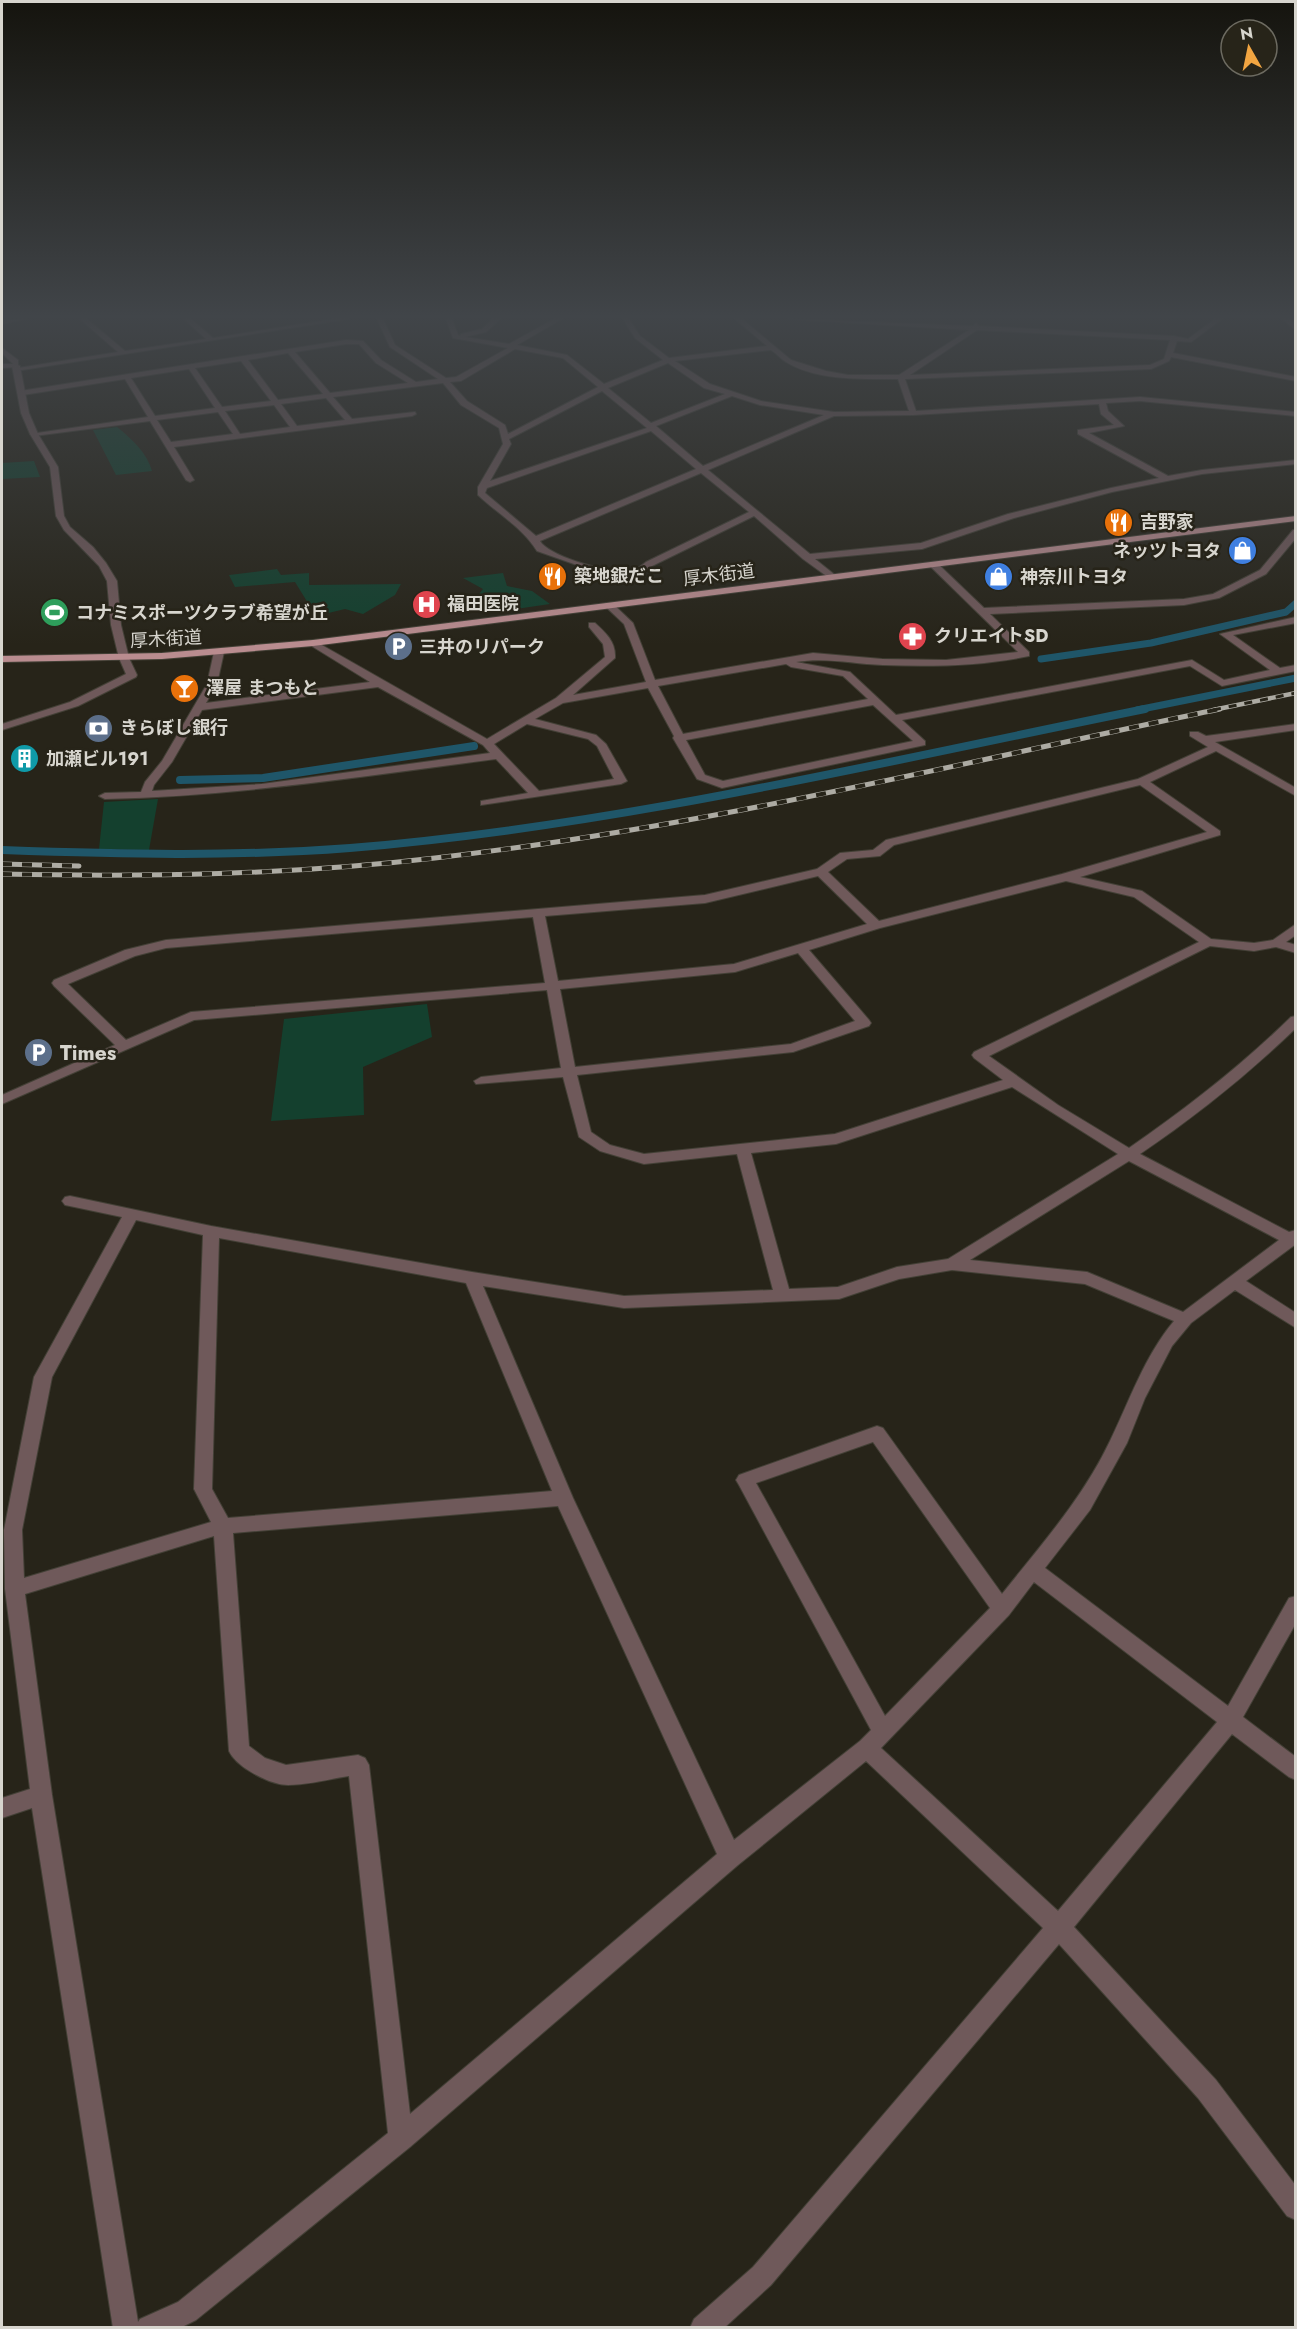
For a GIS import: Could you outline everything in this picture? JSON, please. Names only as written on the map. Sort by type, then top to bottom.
[{"type":"main road","name":"厚木街道","points":[[2,659],[124,658],[313,643],[1296,518]]},
{"type":"street","points":[[2,727],[74,704],[132,675],[124,658],[116,625],[112,582],[103,565],[90,549],[67,528],[60,516],[54,467],[31,428]]},
{"type":"street","points":[[34,434],[81,428]]},
{"type":"street","points":[[158,428],[190,480]]},
{"type":"street","points":[[232,428],[238,436]]},
{"type":"street","points":[[168,445],[306,428]]},
{"type":"street","points":[[502,428],[507,437],[507,444],[504,453],[492,468],[481,493],[535,540],[540,549],[555,556],[611,574],[637,573],[649,564],[754,513]]},
{"type":"street","points":[[507,437],[525,428]]},
{"type":"street","points":[[482,487],[649,428]]},
{"type":"street","points":[[652,428],[832,577]]},
{"type":"street","points":[[535,540],[801,428]]},
{"type":"street","points":[[1109,428],[1081,432],[1167,479]]},
{"type":"street","points":[[806,557],[922,546],[1051,504],[1203,472],[1296,462]]},
{"type":"street","points":[[983,611],[1184,602],[1216,596],[1263,572],[1296,532]]},
{"type":"street","points":[[560,700],[813,656],[882,662],[946,663],[1026,654],[934,565]]},
{"type":"street","points":[[609,605],[628,623],[651,683],[678,738],[701,777],[722,785],[921,744],[846,674],[779,661]]},
{"type":"street","points":[[1278,671],[1225,634],[1296,620]]},
{"type":"street","points":[[487,743],[560,700],[610,658],[609,644],[592,625]]},
{"type":"street","points":[[313,643],[380,684],[487,743],[536,794]]},
{"type":"street","points":[[145,795],[149,784],[167,762],[212,684],[219,652]]},
{"type":"street","points":[[895,718],[1192,663],[1222,683],[1296,668]]},
{"type":"street","points":[[198,706],[380,684]]},
{"type":"street","points":[[678,738],[876,701]]},
{"type":"street","points":[[485,803],[621,781],[601,744],[592,737],[526,720]]},
{"type":"street","points":[[1296,728],[1199,737],[1296,793]]},
{"type":"street","points":[[123,1045],[59,983],[130,952],[166,944],[539,915],[705,899],[821,872],[844,856],[876,853],[890,842],[1142,781],[1216,747]]},
{"type":"street","points":[[105,796],[262,787],[499,755]]},
{"type":"street","points":[[2,1101],[190,1016],[552,986],[735,968],[800,947],[1066,877],[1216,833],[1142,781]]},
{"type":"street","points":[[821,872],[876,926]]},
{"type":"street","points":[[1066,877],[1138,894],[1208,942],[1254,947],[1277,943],[1296,949]]},
{"type":"street","points":[[539,915],[569,1072],[584,1134],[605,1148],[645,1159],[836,1139],[1013,1082]]},
{"type":"street","points":[[1277,943],[1296,928]]},
{"type":"street","points":[[149,2328],[188,2319],[730,1857],[867,1748],[1002,1609],[1083,1505],[1118,1443],[1136,1398],[1166,1342],[1185,1319],[1293,1237],[1127,1154],[1013,1082],[979,1055],[1208,942]]},
{"type":"street","points":[[481,1081],[794,1048],[864,1023],[800,947]]},
{"type":"street","points":[[952,1264],[1182,1119],[1271,1046],[1296,1020]]},
{"type":"street","points":[[743,1149],[783,1296]]},
{"type":"street","points":[[70,1201],[211,1231],[472,1278],[624,1302],[839,1293],[897,1273],[952,1264],[1087,1278],[1185,1319]]},
{"type":"street","points":[[126,2328],[41,1795],[15,1589],[13,1530],[43,1377],[132,1214]]},
{"type":"street","points":[[211,1231],[203,1490],[223,1526],[239,1751],[259,1766],[286,1775],[358,1765],[401,2138]]},
{"type":"street","points":[[472,1278],[564,1498],[730,1857]]},
{"type":"street","points":[[1234,1281],[1296,1322]]},
{"type":"street","points":[[882,1731],[745,1480],[878,1433],[1002,1609]]},
{"type":"street","points":[[15,1589],[223,1526],[564,1498]]},
{"type":"street","points":[[1033,1570],[1296,1770]]},
{"type":"street","points":[[703,2328],[762,2276],[1059,1927],[1230,1720],[1296,1604]]},
{"type":"street","points":[[867,1748],[1059,1927],[1207,2089],[1296,2207]]},
{"type":"street","points":[[2,1808],[41,1795]]},
{"type":"green space","points":[[118,428],[147,458],[152,471],[116,475],[93,430]]},
{"type":"green space","points":[[34,461],[40,477],[2,479],[2,463]]},
{"type":"green space","points":[[277,569],[281,575],[309,573],[309,585],[401,584],[395,595],[363,614],[345,609],[316,616],[295,582],[235,587],[229,575]]},
{"type":"green space","points":[[503,573],[507,586],[532,591],[550,604],[516,609],[515,605],[479,594],[483,589],[463,578]]},
{"type":"green space","points":[[158,799],[149,850],[99,849],[104,802]]},
{"type":"green space","points":[[427,1004],[432,1037],[363,1067],[364,1115],[271,1121],[284,1019]]},
{"type":"waterway","points":[[1041,659],[1151,643],[1286,612],[1296,603]]},
{"type":"waterway","points":[[1137,710],[1296,678]]},
{"type":"waterway","points":[[2,850],[263,853],[350,848],[450,838],[650,808],[749,790],[1145,709]]},
{"type":"waterway","points":[[180,780],[263,778],[474,746]]},
{"type":"railway","points":[[1213,710],[1296,693]]},
{"type":"railway","points":[[2,874],[165,875],[273,871],[381,864],[534,845],[731,812],[1220,709]]},
{"type":"railway","points":[[2,864],[79,866]]},
{"type":"place","name":"吉野家","points":[[1119,522]]},
{"type":"place","name":"ネッツトヨタ","points":[[1242,551]]},
{"type":"place","name":"築地銀だこ","points":[[553,576]]},
{"type":"place","name":"神奈川トヨタ","points":[[999,577]]},
{"type":"place","name":"福田医院","points":[[426,604]]},
{"type":"place","name":"コナミスポーツクラブ希望が丘","points":[[55,613]]},
{"type":"place","name":"クリエイトSD","points":[[913,636]]},
{"type":"place","name":"三井のリパーク","points":[[398,647]]},
{"type":"place","name":"澤屋 まつもと","points":[[185,688]]},
{"type":"place","name":"きらぼし銀行","points":[[99,728]]},
{"type":"place","name":"加瀬ビル191","points":[[25,759]]},
{"type":"place","name":"Times","points":[[39,1053]]}]
